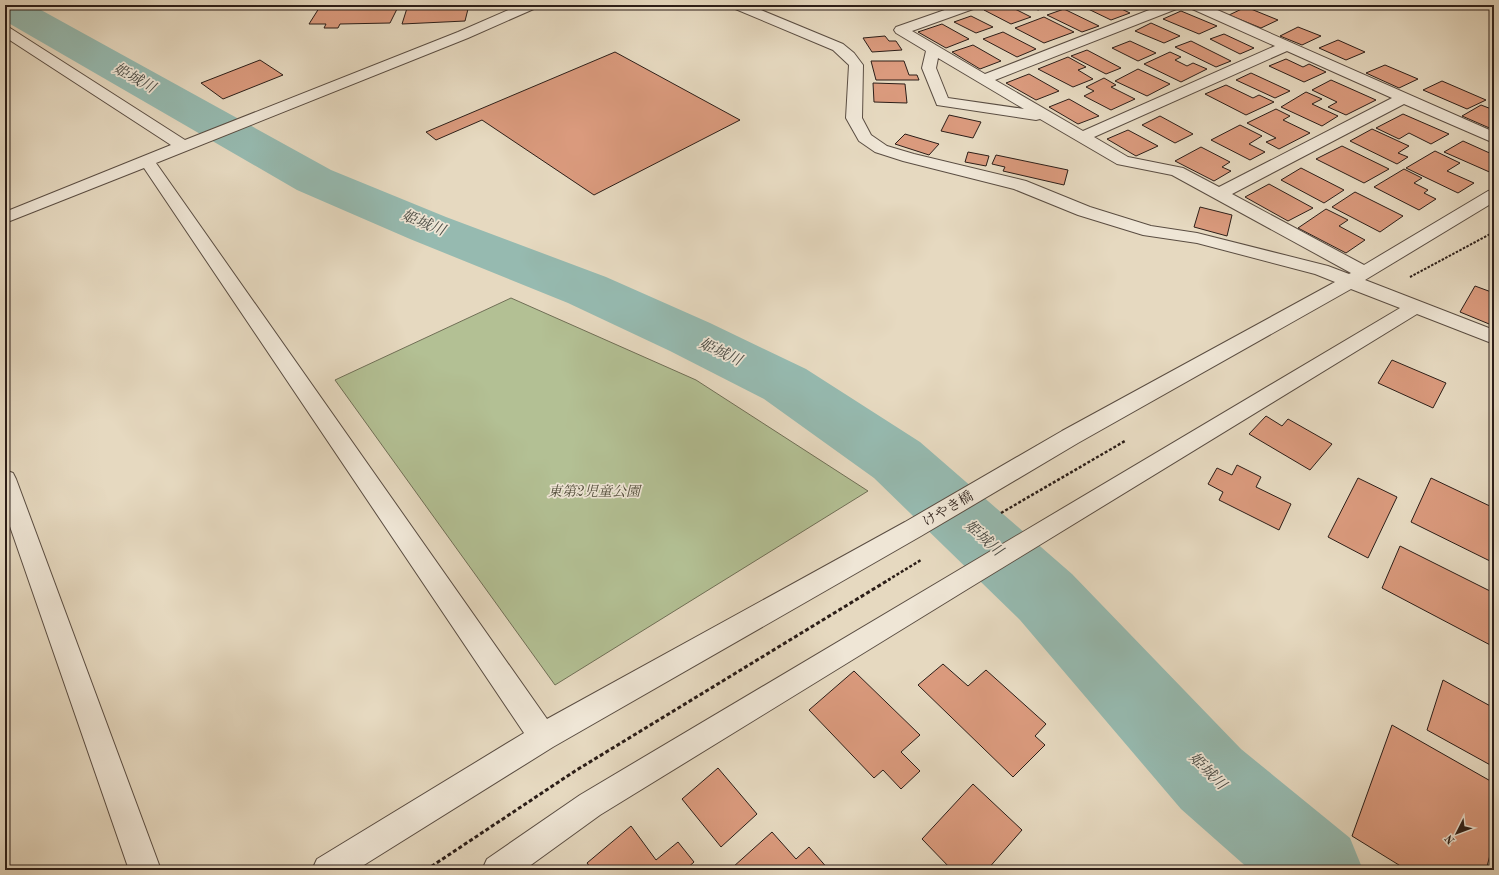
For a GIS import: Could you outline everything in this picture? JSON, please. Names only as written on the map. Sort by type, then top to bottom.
[{"type":"street","points":[[5,218],[463,35],[531,5]]},
{"type":"street","points":[[738,5],[838,47],[849,56],[856,65],[854,118],[865,138],[881,149],[909,158],[1020,185],[1084,211],[1149,230],[1197,238],[1357,278]]},
{"type":"street","points":[[971,5],[901,30],[1123,162],[1177,171],[1220,194],[1357,278],[1417,306],[1494,337]]},
{"type":"street","points":[[984,80],[1174,5]]},
{"type":"street","points":[[1195,5],[1494,138]]},
{"type":"street","points":[[5,31],[183,146]]},
{"type":"street","points":[[1082,137],[1286,46]]},
{"type":"street","points":[[933,50],[929,68],[942,102],[1046,116]]},
{"type":"street","points":[[1220,194],[1404,98]]},
{"type":"street","points":[[147,161],[543,736]]},
{"type":"street","name":"けやき橋","points":[[328,870],[543,736],[913,529],[1070,437],[1357,278],[1494,196]]},
{"type":"street","points":[[498,870],[590,805],[957,582],[1417,306]]},
{"type":"street","points":[[5,479],[145,870]]},
{"type":"path","points":[[1406,280],[1494,232]]},
{"type":"path","points":[[426,870],[575,771],[925,558]]},
{"type":"green space","name":"東第2児童公園","points":[[511,298],[696,380],[868,491],[555,685],[335,380]]},
{"type":"building","points":[[321,5],[399,5],[390,23],[340,24],[338,28],[324,28],[326,24],[309,24]]},
{"type":"building","points":[[408,5],[469,5],[465,21],[402,24]]},
{"type":"building","points":[[997,5],[1007,5],[1031,17],[1011,24],[984,10]]},
{"type":"building","points":[[1028,5],[1053,5],[1038,10]]},
{"type":"building","points":[[1089,5],[1113,5],[1130,13],[1111,20],[1084,7]]},
{"type":"building","points":[[1133,5],[1153,5],[1143,9]]},
{"type":"building","points":[[1209,5],[1228,5],[1218,9]]},
{"type":"building","points":[[1246,7],[1278,20],[1261,28],[1229,15]]},
{"type":"building","points":[[1064,9],[1099,26],[1082,32],[1047,15]]},
{"type":"building","points":[[1181,11],[1217,26],[1199,34],[1163,19]]},
{"type":"building","points":[[971,16],[993,27],[976,33],[954,22]]},
{"type":"building","points":[[1044,17],[1074,32],[1044,43],[1015,28]]},
{"type":"building","points":[[1151,23],[1180,36],[1164,43],[1135,31]]},
{"type":"building","points":[[942,24],[969,39],[946,48],[918,32]]},
{"type":"building","points":[[1298,27],[1321,36],[1302,45],[1280,36]]},
{"type":"building","points":[[1003,32],[1036,49],[1017,57],[983,39]]},
{"type":"building","points":[[1224,34],[1254,48],[1240,54],[1210,39]]},
{"type":"building","points":[[885,36],[889,41],[896,41],[902,50],[872,52],[863,38]]},
{"type":"building","points":[[1338,40],[1365,52],[1346,60],[1319,48]]},
{"type":"building","points":[[1130,41],[1156,53],[1138,61],[1112,48]]},
{"type":"building","points":[[1191,41],[1231,61],[1216,67],[1175,47]]},
{"type":"building","points":[[973,45],[1001,61],[980,69],[952,52]]},
{"type":"building","points":[[1087,50],[1121,68],[1106,74],[1071,56]]},
{"type":"building","points":[[615,52],[740,120],[594,195],[482,120],[436,140],[426,132]]},
{"type":"building","points":[[1170,52],[1181,57],[1175,60],[1187,66],[1193,63],[1207,69],[1181,82],[1144,64]]},
{"type":"building","points":[[1068,57],[1086,67],[1078,70],[1093,79],[1073,87],[1038,69]]},
{"type":"building","points":[[1286,59],[1303,67],[1309,64],[1326,72],[1304,82],[1269,66]]},
{"type":"building","points":[[260,60],[283,75],[223,99],[201,83]]},
{"type":"building","points":[[871,61],[904,61],[909,75],[917,75],[919,80],[876,80]]},
{"type":"building","points":[[1385,65],[1418,79],[1399,88],[1366,73]]},
{"type":"building","points":[[1138,69],[1170,84],[1147,96],[1115,81]]},
{"type":"building","points":[[1251,73],[1290,91],[1275,98],[1236,80]]},
{"type":"building","points":[[1029,74],[1059,91],[1036,100],[1006,83]]},
{"type":"building","points":[[1104,78],[1116,85],[1111,87],[1135,99],[1111,110],[1084,96],[1094,91],[1086,87]]},
{"type":"building","points":[[1331,80],[1376,100],[1346,115],[1328,107],[1337,102],[1312,90]]},
{"type":"building","points":[[1442,81],[1486,100],[1467,109],[1423,90]]},
{"type":"building","points":[[873,83],[905,84],[907,103],[874,102]]},
{"type":"building","points":[[1226,85],[1253,98],[1259,95],[1274,102],[1246,115],[1205,94]]},
{"type":"building","points":[[1306,92],[1322,99],[1312,104],[1338,116],[1322,126],[1281,107]]},
{"type":"building","points":[[1069,99],[1099,116],[1078,124],[1049,107]]},
{"type":"building","points":[[1481,105],[1494,110],[1494,130],[1462,116]]},
{"type":"building","points":[[1276,109],[1290,116],[1283,120],[1310,133],[1279,149],[1266,142],[1276,138],[1247,123]]},
{"type":"building","points":[[1403,114],[1449,134],[1431,144],[1409,133],[1399,139],[1376,128]]},
{"type":"building","points":[[949,115],[981,122],[973,138],[941,131]]},
{"type":"building","points":[[1160,116],[1193,134],[1175,143],[1142,125]]},
{"type":"building","points":[[1240,125],[1262,136],[1249,144],[1265,152],[1250,160],[1211,140]]},
{"type":"building","points":[[1372,129],[1409,146],[1398,153],[1408,157],[1397,164],[1350,141]]},
{"type":"building","points":[[1128,130],[1158,146],[1136,156],[1107,139]]},
{"type":"building","points":[[905,134],[939,144],[929,155],[895,144]]},
{"type":"building","points":[[1463,141],[1494,155],[1494,174],[1444,152]]},
{"type":"building","points":[[1342,146],[1389,169],[1364,183],[1316,159]]},
{"type":"building","points":[[1201,147],[1230,162],[1222,167],[1231,171],[1214,181],[1175,161]]},
{"type":"building","points":[[1435,151],[1460,163],[1447,171],[1474,183],[1458,193],[1406,168]]},
{"type":"building","points":[[968,152],[989,156],[986,166],[965,162]]},
{"type":"building","points":[[996,155],[1068,170],[1064,185],[1003,171],[1005,167],[992,164]]},
{"type":"building","points":[[1301,168],[1344,190],[1324,203],[1281,180]]},
{"type":"building","points":[[1404,169],[1422,178],[1414,183],[1428,190],[1424,193],[1436,199],[1419,210],[1374,187]]},
{"type":"building","points":[[1269,184],[1313,208],[1288,221],[1245,197]]},
{"type":"building","points":[[1355,192],[1403,216],[1380,232],[1332,207]]},
{"type":"building","points":[[1200,207],[1232,215],[1227,236],[1194,227]]},
{"type":"building","points":[[1326,209],[1348,220],[1339,226],[1365,240],[1346,253],[1298,228]]},
{"type":"building","points":[[1475,286],[1494,293],[1494,326],[1460,312]]},
{"type":"building","points":[[1392,360],[1446,383],[1433,408],[1378,383]]},
{"type":"building","points":[[1266,416],[1282,426],[1288,419],[1332,444],[1310,470],[1249,434]]},
{"type":"building","points":[[1237,465],[1261,477],[1256,487],[1291,504],[1279,530],[1219,500],[1223,492],[1208,484],[1217,468],[1232,475]]},
{"type":"building","points":[[1358,478],[1397,497],[1368,558],[1328,537]]},
{"type":"building","points":[[1431,478],[1494,508],[1494,563],[1411,522]]},
{"type":"building","points":[[1400,546],[1494,593],[1494,647],[1382,588]]},
{"type":"building","points":[[943,664],[968,686],[986,670],[1046,724],[1035,736],[1045,745],[1013,777],[918,685]]},
{"type":"building","points":[[854,671],[920,735],[901,752],[920,771],[901,789],[883,770],[874,778],[809,710]]},
{"type":"building","points":[[1443,680],[1494,708],[1494,767],[1427,730]]},
{"type":"building","points":[[1392,725],[1494,783],[1494,840],[1486,870],[1407,870],[1352,836]]},
{"type":"building","points":[[718,768],[757,814],[721,847],[682,799]]},
{"type":"building","points":[[973,784],[1022,830],[987,870],[952,870],[922,839]]},
{"type":"building","points":[[631,826],[656,860],[678,842],[694,862],[685,870],[592,870],[587,863]]},
{"type":"building","points":[[772,832],[796,859],[809,847],[829,870],[735,870],[733,867]]},
{"type":"waterway","name":"姫城川","points":[[9,5],[8,7],[314,180],[428,228],[587,290],[690,337],[785,384],[897,460],[1046,597],[1211,779],[1318,870]]}]
